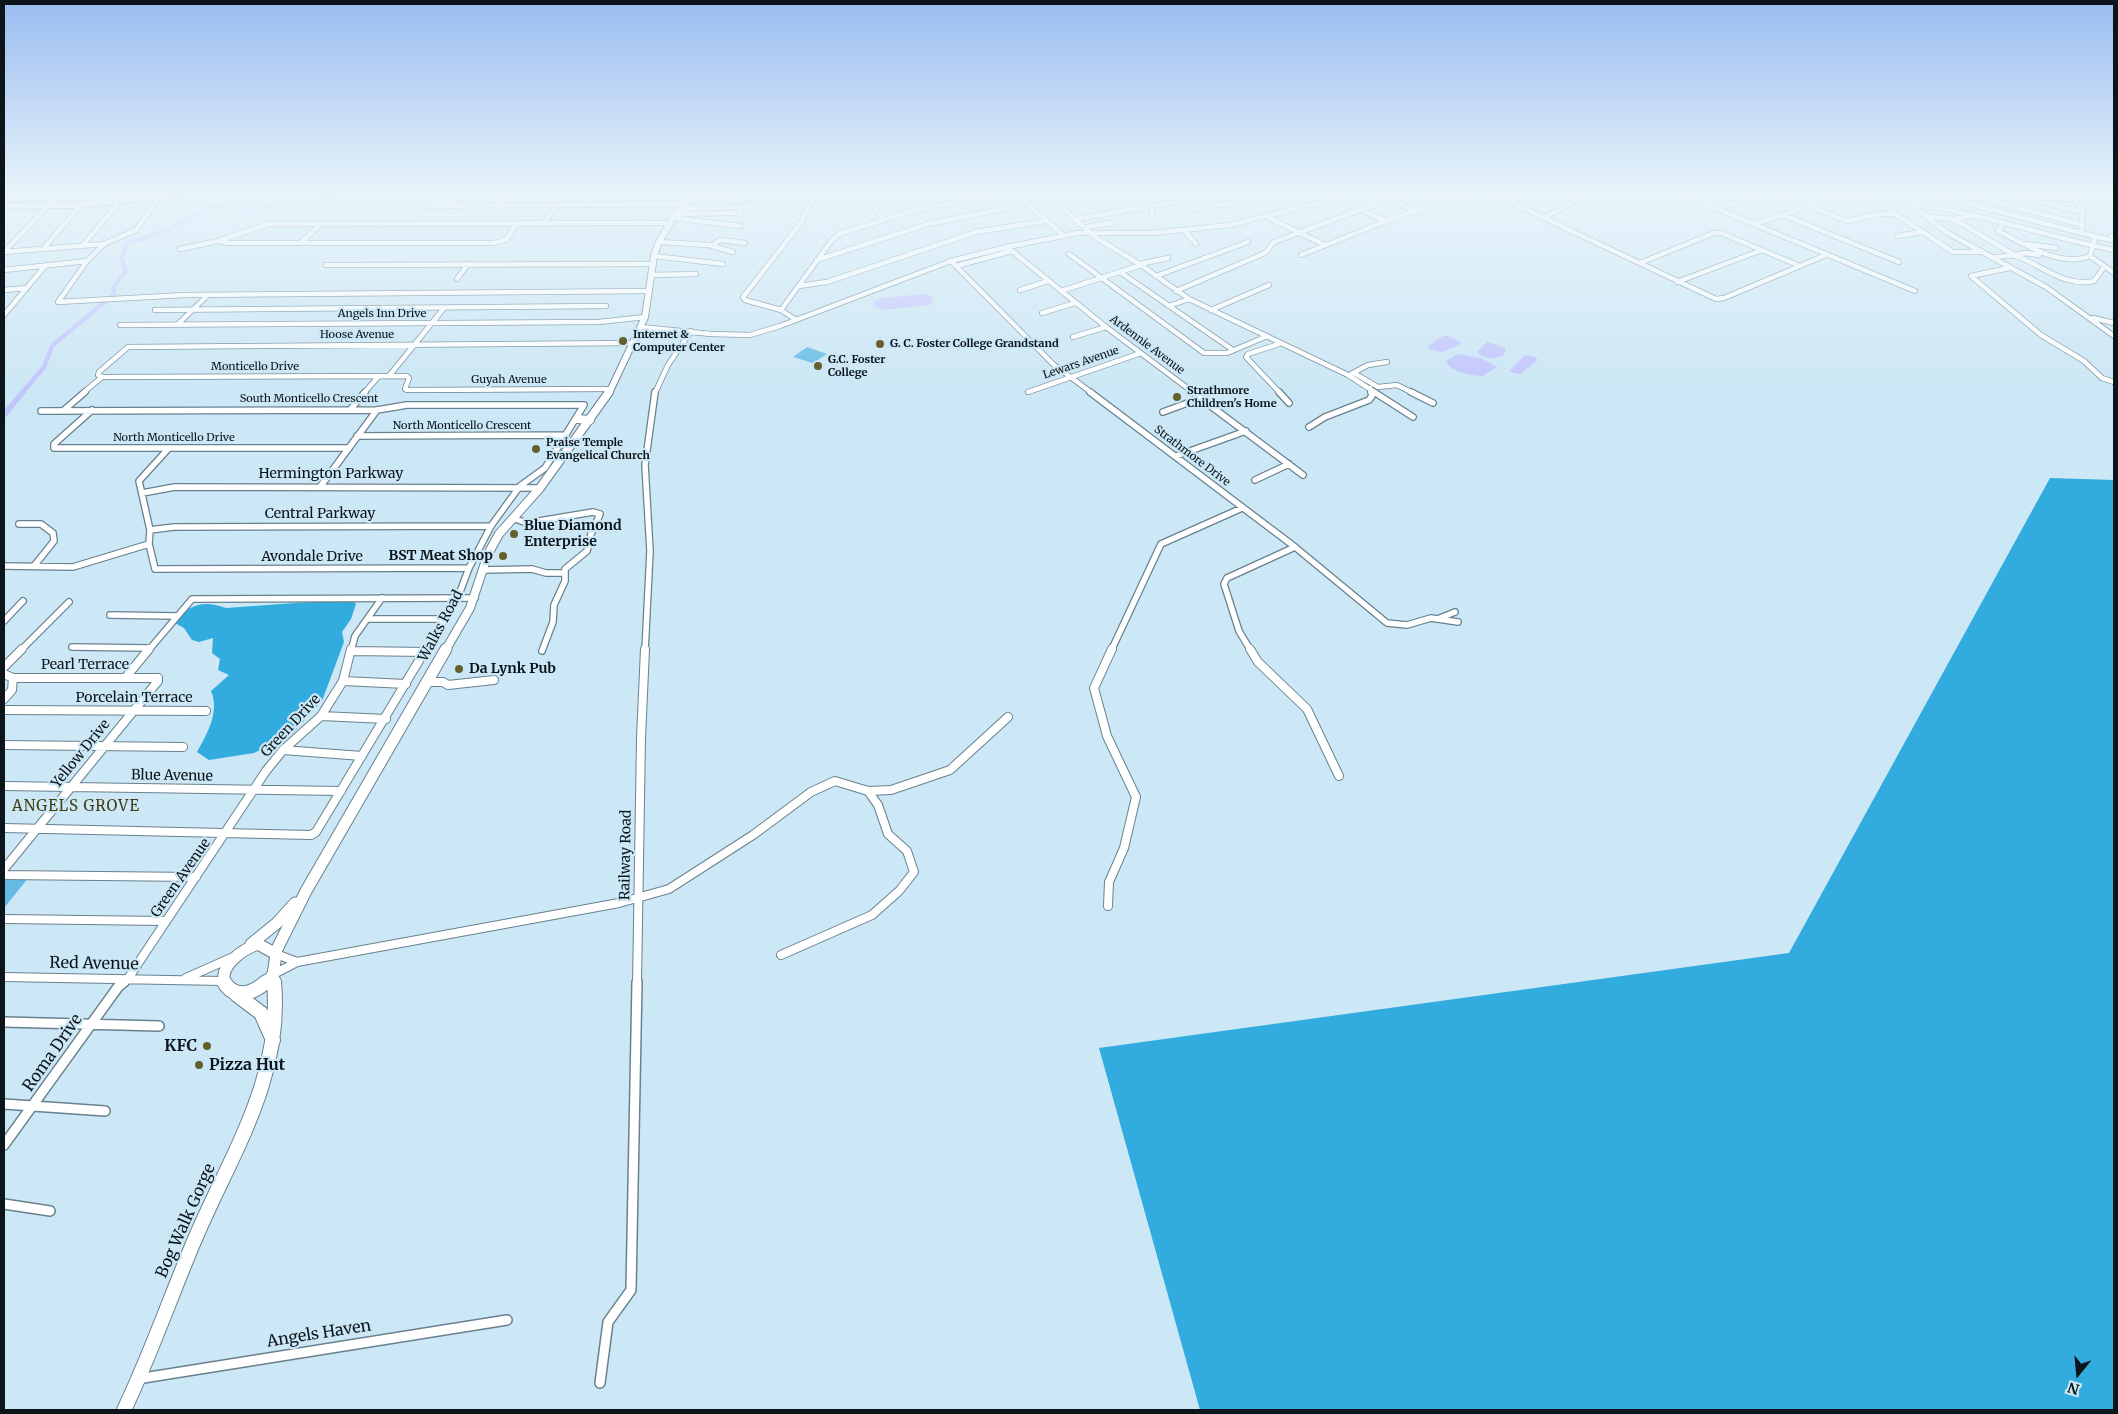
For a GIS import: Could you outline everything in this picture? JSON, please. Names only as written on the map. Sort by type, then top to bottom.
[{"type":"main road","name":"Walks Road","points":[[276,953],[306,891],[475,598],[488,554],[512,518],[540,488],[590,420],[610,389],[645,317],[654,260]]},
{"type":"main road","points":[[577,419],[590,420]]},
{"type":"main road","name":"Walks Road","points":[[248,946],[277,923],[306,891]]},
{"type":"main road","points":[[258,944],[276,953],[273,974],[254,991],[237,994],[226,988],[223,981],[228,965],[234,957],[248,946],[258,944]]},
{"type":"main road","name":"Bog Walk Gorge","points":[[124,1410],[196,1237],[254,1109],[270,1064],[278,1025],[278,996],[273,974]]},
{"type":"main road","name":"Bog Walk Gorge","points":[[237,994],[259,1009],[267,1020],[274,1044]]},
{"type":"street","points":[[689,260],[724,264]]},
{"type":"street","points":[[772,260],[744,297],[745,300],[781,310],[796,320]]},
{"type":"street","points":[[781,310],[817,260]]},
{"type":"street","points":[[799,286],[827,282],[891,260]]},
{"type":"street","points":[[641,327],[750,335],[966,260]]},
{"type":"street","points":[[953,264],[971,260]]},
{"type":"street","name":"Ardennie Avenue","points":[[1023,260],[1106,327],[1303,475]]},
{"type":"street","points":[[1077,260],[1204,353],[1214,355],[1233,350],[1265,337]]},
{"type":"street","points":[[1132,260],[1189,299],[1279,344],[1378,387],[1397,385],[1433,403]]},
{"type":"street","points":[[1061,291],[1160,260]]},
{"type":"street","points":[[1156,276],[1199,260]]},
{"type":"street","points":[[1176,291],[1249,260]]},
{"type":"street","points":[[1634,260],[1709,297],[1724,298],[1814,260]]},
{"type":"street","points":[[1640,263],[1647,260]]},
{"type":"street","points":[[1677,282],[1735,260]]},
{"type":"street","points":[[1786,260],[1800,266]]},
{"type":"street","points":[[1838,260],[1914,291]]},
{"type":"street","points":[[1894,260],[1899,262]]},
{"type":"street","points":[[1994,260],[2046,287],[2114,336]]},
{"type":"street","points":[[2023,260],[2042,270],[2081,284],[2097,279],[2104,267]]},
{"type":"street","points":[[2095,260],[2114,273]]},
{"type":"street","points":[[4,270],[86,261]]},
{"type":"street","points":[[86,261],[58,302],[208,295],[650,291]]},
{"type":"street","points":[[457,279],[468,264]]},
{"type":"street","points":[[326,265],[654,264]]},
{"type":"street","name":"Strathmore Drive","points":[[953,264],[1028,341],[1070,377],[1295,547],[1387,623],[1407,625],[1431,618],[1458,622]]},
{"type":"street","points":[[4,316],[6,311],[45,266]]},
{"type":"street","points":[[2104,267],[2114,268]]},
{"type":"street","points":[[2008,268],[1971,276],[2041,334],[2084,361],[2102,378],[2114,382]]},
{"type":"street","points":[[1120,272],[1233,350]]},
{"type":"street","points":[[652,275],[696,274]]},
{"type":"street","points":[[1020,290],[1048,281]]},
{"type":"street","points":[[1211,310],[1270,285]]},
{"type":"street","points":[[4,290],[27,288]]},
{"type":"street","points":[[177,325],[208,295]]},
{"type":"street","points":[[1169,306],[1189,299]]},
{"type":"street","points":[[1042,313],[1076,303]]},
{"type":"street","points":[[155,310],[606,306]]},
{"type":"street","points":[[389,376],[444,308]]},
{"type":"street","name":"Angels Inn Drive","points":[[120,325],[599,322],[645,317]]},
{"type":"street","points":[[2087,317],[2114,323]]},
{"type":"street","points":[[1073,337],[1106,327]]},
{"type":"street","name":"Railway Road","points":[[600,1382],[608,1322],[631,1290],[641,730],[650,551],[646,447],[653,397],[668,365],[691,331]]},
{"type":"street","name":"Hoose Avenue","points":[[102,377],[98,375],[99,372],[122,350],[128,347],[634,343]]},
{"type":"street","points":[[1279,344],[1248,354],[1246,358],[1289,403]]},
{"type":"street","name":"Lewars Avenue","points":[[1028,392],[1141,353]]},
{"type":"street","points":[[1351,374],[1368,365],[1387,362]]},
{"type":"street","points":[[1351,374],[1414,417]]},
{"type":"street","points":[[350,410],[379,376]]},
{"type":"street","name":"Monticello Drive","points":[[102,377],[407,376],[409,378],[405,389],[407,390]]},
{"type":"street","points":[[64,410],[102,377]]},
{"type":"street","points":[[1309,426],[1325,417],[1369,400],[1372,396],[1370,388]]},
{"type":"street","name":"Guyah Avenue","points":[[407,390],[610,389]]},
{"type":"street","points":[[1163,412],[1200,398]]},
{"type":"street","name":"South Monticello Crescent","points":[[41,411],[377,410],[407,405],[584,405],[577,419]]},
{"type":"street","name":"North Monticello Drive","points":[[92,410],[54,444],[54,448],[348,448]]},
{"type":"street","points":[[320,487],[377,410]]},
{"type":"street","points":[[4,828],[311,835],[316,832],[458,597],[469,568],[491,526],[520,486],[545,468],[577,419]]},
{"type":"street","points":[[1176,456],[1246,431]]},
{"type":"street","name":"North Monticello Crescent","points":[[357,436],[566,435]]},
{"type":"street","points":[[4,566],[73,567],[149,544],[150,530],[140,478],[169,448]]},
{"type":"street","points":[[1255,480],[1289,464]]},
{"type":"street","name":"Hermington Parkway","points":[[142,493],[174,487],[520,486],[540,488]]},
{"type":"street","points":[[1108,906],[1109,882],[1124,848],[1136,797],[1107,736],[1094,688],[1156,550],[1169,540],[1242,508]]},
{"type":"street","points":[[512,518],[527,523],[593,512],[601,516],[591,534],[587,551],[565,569],[565,581],[554,605],[556,612],[553,624],[542,651]]},
{"type":"street","points":[[20,524],[41,524],[53,533],[54,541],[34,566]]},
{"type":"street","name":"Central Parkway","points":[[150,530],[184,527],[491,526]]},
{"type":"street","name":"Avondale Drive","points":[[149,544],[155,569],[469,568]]},
{"type":"street","points":[[1295,547],[1227,578],[1224,584],[1239,631],[1258,662],[1307,709],[1339,776]]},
{"type":"street","points":[[483,570],[532,569],[546,573],[565,573]]},
{"type":"street","name":"Green Drive","points":[[255,790],[283,750],[321,716],[343,681],[355,636],[382,598]]},
{"type":"street","points":[[126,677],[192,599],[475,598]]},
{"type":"street","points":[[4,620],[23,602]]},
{"type":"street","points":[[4,667],[69,602]]},
{"type":"street","name":"Strathmore Drive","points":[[1440,618],[1455,612]]},
{"type":"street","points":[[110,615],[177,616]]},
{"type":"street","points":[[368,618],[444,619]]},
{"type":"street","points":[[72,647],[150,648]]},
{"type":"street","points":[[352,651],[426,652]]},
{"type":"street","points":[[4,674],[13,678],[12,690],[4,699]]},
{"type":"street","name":"Pearl Terrace","points":[[13,678],[158,678]]},
{"type":"street","name":"Yellow Drive","points":[[4,870],[103,746],[158,681],[158,678]]},
{"type":"street","points":[[427,682],[443,682],[448,685],[494,680]]},
{"type":"street","points":[[343,681],[406,684]]},
{"type":"street","name":"Porcelain Terrace","points":[[4,710],[206,711]]},
{"type":"street","points":[[321,716],[386,718]]},
{"type":"street","points":[[273,974],[297,962],[638,900],[669,889],[753,834],[811,792],[835,781],[868,791],[891,790],[950,770],[1008,717]]},
{"type":"street","points":[[4,745],[182,747]]},
{"type":"street","points":[[283,750],[362,756]]},
{"type":"street","name":"Blue Avenue","points":[[4,786],[341,791]]},
{"type":"street","name":"Green Avenue","points":[[126,980],[255,790]]},
{"type":"street","points":[[781,955],[872,915],[899,891],[914,872],[907,851],[888,834],[878,805],[868,791]]},
{"type":"street","points":[[4,875],[196,877]]},
{"type":"street","points":[[4,919],[165,922]]},
{"type":"street","points":[[276,953],[297,962]]},
{"type":"street","name":"Red Avenue","points":[[183,979],[234,957]]},
{"type":"street","name":"Red Avenue","points":[[4,977],[223,981]]},
{"type":"street","name":"Roma Drive","points":[[4,1145],[34,1106],[118,987],[126,980]]},
{"type":"street","points":[[4,1022],[159,1026]]},
{"type":"street","points":[[4,1104],[105,1111]]},
{"type":"street","points":[[4,1204],[50,1211]]},
{"type":"street","name":"Angels Haven","points":[[137,1380],[506,1320]]},
{"type":"shaded area","points":[[924,294],[931,296],[934,302],[929,305],[883,310],[873,306],[874,302],[881,298]]},
{"type":"shaded area","points":[[1443,336],[1448,336],[1461,342],[1461,344],[1443,352],[1428,349],[1428,346]]},
{"type":"shaded area","points":[[1487,342],[1506,348],[1504,355],[1490,358],[1477,352]]},
{"type":"shaded area","points":[[807,347],[827,354],[813,363],[793,357]]},
{"type":"shaded area","points":[[1458,354],[1481,358],[1497,367],[1483,376],[1462,373],[1448,365],[1446,361]]},
{"type":"shaded area","points":[[1525,355],[1535,357],[1538,360],[1520,374],[1510,372],[1510,370]]},
{"type":"shaded area","points":[[2050,478],[2114,480],[2114,1410],[1200,1410],[1099,1048],[1789,953]]},
{"type":"shaded area","points":[[351,599],[356,604],[351,619],[342,632],[344,642],[322,701],[292,734],[254,753],[209,760],[197,752],[213,715],[214,707],[211,691],[229,675],[218,670],[220,659],[212,653],[213,638],[199,642],[192,640],[184,628],[171,621],[184,611],[202,604],[226,608]]},
{"type":"shaded area","points":[[4,876],[29,877],[4,908]]},
{"type":"waterway","points":[[22,393],[44,367],[52,346],[114,294],[113,288],[126,271],[123,260]]},
{"type":"waterway","points":[[4,415],[23,392]]},
{"type":"place","name":"Internet & Computer Center","points":[[623,341]]},
{"type":"place","name":"G. C. Foster College Grandstand","points":[[880,344]]},
{"type":"place","name":"G.C. Foster College","points":[[818,366]]},
{"type":"place","name":"Strathmore Children's Home","points":[[1177,397]]},
{"type":"place","name":"Praise Temple Evangelical Church","points":[[536,449]]},
{"type":"place","name":"Blue Diamond Enterprise","points":[[514,534]]},
{"type":"place","name":"BST Meat Shop","points":[[503,556]]},
{"type":"place","name":"Da Lynk Pub","points":[[459,669]]},
{"type":"place","name":"KFC","points":[[207,1046]]},
{"type":"place","name":"Pizza Hut","points":[[199,1065]]},
{"type":"district","name":"ANGELS GROVE","points":[[76,807]]}]
